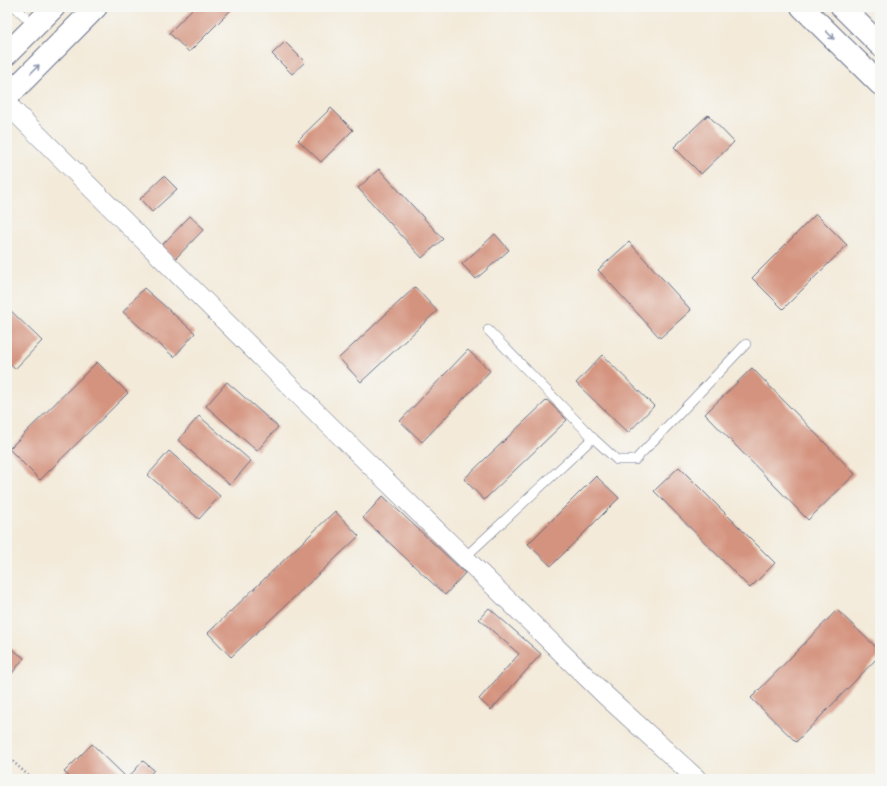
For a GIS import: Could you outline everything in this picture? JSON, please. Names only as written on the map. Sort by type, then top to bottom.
[{"type":"street","points":[[7,54],[54,7]]},
{"type":"street","points":[[7,97],[96,7]]},
{"type":"street","points":[[802,7],[880,84]]},
{"type":"street","points":[[842,7],[880,45]]},
{"type":"street","points":[[7,104],[464,558],[606,696],[697,779]]},
{"type":"lane","points":[[15,7],[35,26]]},
{"type":"lane","points":[[488,330],[593,438],[617,460],[635,460],[746,344]]},
{"type":"lane","points":[[464,558],[593,438]]},
{"type":"path","points":[[7,756],[32,779]]},
{"type":"building","points":[[194,7],[234,7],[189,52],[169,33]]},
{"type":"building","points":[[285,42],[305,62],[292,74],[272,54]]},
{"type":"building","points":[[331,108],[353,130],[321,162],[298,140]]},
{"type":"building","points":[[708,115],[734,142],[701,174],[674,147]]},
{"type":"building","points":[[379,169],[443,239],[422,258],[358,188]]},
{"type":"building","points":[[164,176],[177,189],[152,212],[140,199]]},
{"type":"building","points":[[816,214],[847,245],[783,309],[752,278]]},
{"type":"building","points":[[190,216],[204,229],[175,259],[161,246]]},
{"type":"building","points":[[495,234],[509,250],[476,279],[462,264]]},
{"type":"building","points":[[629,242],[691,310],[660,338],[598,270]]},
{"type":"building","points":[[415,287],[437,311],[361,382],[339,358]]},
{"type":"building","points":[[144,288],[195,333],[174,357],[123,312]]},
{"type":"building","points":[[7,307],[42,341],[15,369],[7,362]]},
{"type":"building","points":[[468,350],[490,371],[422,442],[400,421]]},
{"type":"building","points":[[602,355],[654,406],[628,433],[576,383]]},
{"type":"building","points":[[97,362],[128,393],[40,480],[9,449]]},
{"type":"building","points":[[752,368],[855,474],[808,520],[705,414]]},
{"type":"building","points":[[227,382],[278,427],[257,451],[206,406]]},
{"type":"building","points":[[547,400],[567,420],[484,500],[464,479]]},
{"type":"building","points":[[199,416],[251,461],[230,485],[178,440]]},
{"type":"building","points":[[169,451],[220,496],[199,519],[148,475]]},
{"type":"building","points":[[679,467],[775,563],[750,588],[654,491]]},
{"type":"building","points":[[596,476],[619,498],[551,566],[528,544]]},
{"type":"building","points":[[383,496],[465,573],[445,595],[363,518]]},
{"type":"building","points":[[335,511],[359,536],[231,657],[208,633]]},
{"type":"building","points":[[489,608],[541,654],[491,710],[479,699],[519,654],[479,619]]},
{"type":"building","points":[[837,610],[880,651],[880,655],[796,742],[751,698]]},
{"type":"building","points":[[7,645],[24,658],[7,680]]},
{"type":"building","points":[[92,744],[125,776],[122,779],[72,779],[64,772]]},
{"type":"building","points":[[143,761],[154,770],[146,779],[127,779]]}]
